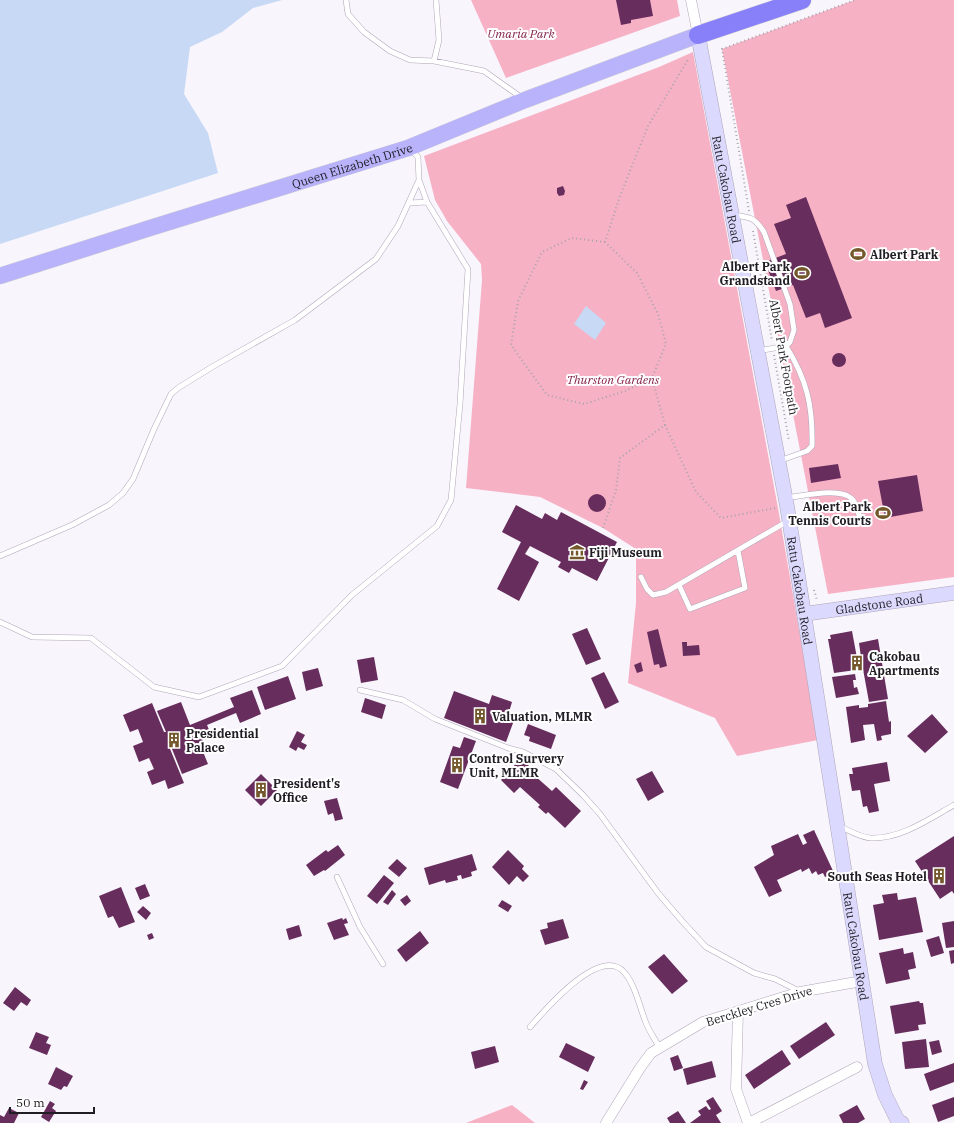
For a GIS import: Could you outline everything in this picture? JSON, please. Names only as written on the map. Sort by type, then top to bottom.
[{"type":"highway","points":[[698,35],[781,3],[802,0]]},
{"type":"main road","name":"Queen Elizabeth Drive","points":[[0,276],[408,148],[525,100],[698,35]]},
{"type":"main road","name":"Ratu Cakobau Road","points":[[698,35],[758,352],[785,459],[786,502],[838,826],[874,1064],[885,1094],[898,1122]]},
{"type":"main road","name":"Gladstone Road","points":[[804,614],[954,592]]},
{"type":"street","points":[[691,0],[698,35]]},
{"type":"street","name":"Berckley Cres Drive","points":[[606,1123],[651,1053],[703,1022],[800,992],[862,981]]},
{"type":"street","points":[[738,1011],[736,1089],[748,1123],[857,1067]]},
{"type":"lane","points":[[346,0],[348,14],[364,32],[390,51],[410,60],[434,61],[484,71],[525,100]]},
{"type":"lane","points":[[434,61],[439,40],[436,0]]},
{"type":"lane","points":[[0,556],[72,525],[109,505],[123,493],[133,479],[154,429],[171,394],[212,367],[296,320],[376,259],[398,226],[410,202],[418,180],[418,157],[408,148]]},
{"type":"lane","points":[[0,622],[32,637],[91,638],[154,687],[199,697],[282,666],[352,595],[437,526],[451,500],[460,404],[468,269],[427,202],[418,180]]},
{"type":"lane","points":[[410,202],[427,202]]},
{"type":"lane","points":[[732,215],[750,217],[757,222],[764,232],[790,304],[794,330],[790,342],[786,346],[758,352]]},
{"type":"lane","points":[[785,459],[807,451],[812,446],[811,407],[799,367],[786,346]]},
{"type":"lane","points":[[786,502],[837,492],[847,494],[854,502],[860,518]]},
{"type":"lane","points":[[641,577],[647,589],[653,595],[666,592],[789,521]]},
{"type":"lane","points":[[679,584],[690,609],[745,588],[738,551]]},
{"type":"lane","points":[[360,690],[403,700],[435,719],[508,748],[523,752],[556,769],[583,794],[600,814],[658,893],[706,947],[754,973],[775,979],[800,992]]},
{"type":"lane","points":[[838,826],[869,838],[882,837],[915,827],[954,805]]},
{"type":"lane","points":[[337,877],[360,927],[383,964]]},
{"type":"lane","points":[[530,1027],[573,983],[594,969],[606,964],[616,966],[625,972],[635,993],[646,1024],[659,1047]]},
{"type":"path","name":"Albert Park Footpath","points":[[785,459],[773,349],[722,49],[855,0]]},
{"type":"path","points":[[605,242],[620,196],[648,126],[693,52],[698,35]]},
{"type":"path","points":[[652,378],[625,391],[584,404],[547,395],[511,345],[518,302],[542,252],[572,238],[605,242],[637,273],[658,314],[666,344],[652,378],[665,425],[696,492],[721,518],[786,502]]},
{"type":"path","points":[[603,528],[616,490],[620,458],[665,425]]},
{"type":"path","points":[[813,585],[816,600],[824,601]]},
{"type":"green space","name":"Umaria Park","points":[[471,0],[677,0],[680,16],[506,78]]},
{"type":"green space","name":"Albert Park","points":[[855,0],[954,0],[954,577],[828,594],[722,49]]},
{"type":"green space","name":"Thurston Gardens","points":[[693,52],[778,508],[818,740],[737,756],[715,718],[628,683],[636,603],[636,549],[603,528],[540,497],[466,488],[482,280],[481,264],[447,221],[435,200],[424,156],[659,67]]},
{"type":"green space","points":[[512,1105],[535,1123],[466,1123]]},
{"type":"water","points":[[0,0],[282,0],[253,8],[222,32],[190,47],[184,94],[208,133],[218,173],[0,244]]},
{"type":"water","points":[[586,306],[606,323],[595,340],[574,324]]},
{"type":"building","points":[[616,0],[650,0],[653,16],[631,20],[631,23],[621,25]]},
{"type":"building","points":[[563,186],[565,191],[564,195],[559,196],[557,193],[557,188]]},
{"type":"building","name":"Albert Park Grandstand","points":[[806,197],[852,318],[825,328],[820,313],[806,318],[793,285],[776,291],[765,262],[786,254],[774,224],[791,218],[786,205]]},
{"type":"building","points":[[836,353],[842,353],[846,357],[846,363],[842,367],[836,367],[832,363],[832,357]]},
{"type":"building","points":[[838,464],[841,478],[811,483],[809,468]]},
{"type":"building","points":[[917,475],[923,511],[885,518],[878,481]]},
{"type":"building","points":[[597,494],[603,497],[606,503],[603,509],[597,512],[591,509],[588,503],[591,497]]},
{"type":"building","name":"Fiji Museum","points":[[516,505],[542,519],[545,513],[557,520],[561,512],[617,542],[597,581],[572,568],[569,573],[558,567],[561,562],[530,546],[525,554],[539,562],[519,601],[497,589],[521,542],[502,532]]},
{"type":"building","points":[[587,628],[601,659],[586,665],[572,634]]},
{"type":"building","points":[[658,629],[667,666],[660,668],[659,664],[654,665],[647,632]]},
{"type":"building","name":"Cakobau Apartments","points":[[852,631],[857,658],[861,657],[859,643],[878,639],[888,699],[869,702],[863,669],[834,673],[828,639],[831,639],[830,635]]},
{"type":"building","points":[[682,642],[687,642],[687,646],[699,645],[700,655],[683,656]]},
{"type":"building","points":[[374,657],[378,680],[361,683],[357,660]]},
{"type":"building","points":[[641,662],[643,671],[637,673],[634,665]]},
{"type":"building","points":[[318,668],[323,686],[306,691],[302,672]]},
{"type":"building","points":[[604,672],[619,702],[605,709],[591,678]]},
{"type":"building","points":[[855,674],[856,680],[853,680],[854,688],[857,687],[859,694],[836,698],[832,677]]},
{"type":"building","points":[[288,676],[296,699],[265,710],[257,687]]},
{"type":"building","name":"Presidential Palace","points":[[252,690],[261,714],[240,723],[236,713],[207,725],[212,737],[199,742],[208,764],[182,774],[170,744],[168,744],[184,783],[168,789],[165,780],[152,785],[147,772],[154,769],[149,758],[139,762],[133,746],[143,742],[138,729],[130,732],[123,715],[152,703],[164,732],[166,732],[157,711],[181,702],[190,725],[234,707],[230,698]]},
{"type":"building","name":"Valuation, MLMR","points":[[454,691],[489,704],[492,695],[512,702],[509,712],[516,715],[506,742],[444,718]]},
{"type":"building","points":[[365,698],[386,705],[382,719],[361,712]]},
{"type":"building","points":[[886,701],[889,722],[891,721],[891,734],[881,736],[882,740],[877,741],[874,724],[863,725],[865,740],[851,743],[846,707],[859,705],[859,708],[868,707],[868,704]]},
{"type":"building","points":[[932,714],[948,732],[925,753],[907,736]]},
{"type":"building","points":[[528,724],[556,735],[551,749],[529,741],[530,737],[524,735]]},
{"type":"building","points":[[297,731],[305,735],[301,742],[307,745],[304,750],[298,747],[296,751],[289,747]]},
{"type":"building","name":"Control Survery Unit, MLMR","points":[[464,737],[476,741],[458,789],[440,782],[453,746],[460,748]]},
{"type":"building","points":[[521,758],[529,765],[526,768],[552,791],[556,787],[581,811],[565,828],[548,812],[546,814],[538,807],[540,805],[520,787],[514,793],[501,780]]},
{"type":"building","points":[[887,762],[890,781],[874,784],[879,811],[869,813],[867,806],[863,807],[860,790],[852,791],[849,774],[853,774],[852,768]]},
{"type":"building","points":[[652,771],[664,792],[648,801],[636,779]]},
{"type":"building","name":"President's Office","points":[[261,774],[277,790],[261,806],[245,790]]},
{"type":"building","points":[[337,798],[343,819],[335,821],[333,813],[328,815],[324,801]]},
{"type":"building","points":[[814,830],[834,873],[825,877],[823,873],[818,875],[816,871],[812,874],[809,868],[802,872],[801,869],[777,880],[782,891],[769,897],[754,867],[774,855],[771,846],[798,834],[803,845],[807,843],[803,835]]},
{"type":"building","name":"South Seas Hotel","points":[[954,836],[954,894],[952,891],[940,899],[915,861]]},
{"type":"building","points":[[338,845],[345,855],[325,871],[324,870],[314,876],[306,865],[326,850],[328,852]]},
{"type":"building","points":[[508,850],[524,866],[522,869],[529,876],[523,882],[517,876],[509,885],[492,867]]},
{"type":"building","points":[[472,854],[477,870],[471,872],[472,876],[462,879],[461,875],[457,876],[458,880],[446,883],[445,880],[429,885],[424,868]]},
{"type":"building","points":[[397,859],[407,868],[399,877],[388,868]]},
{"type":"building","points":[[384,875],[394,883],[377,904],[367,896]]},
{"type":"building","points":[[145,884],[150,896],[140,900],[135,888]]},
{"type":"building","points":[[121,887],[135,922],[119,928],[113,916],[108,918],[99,896]]},
{"type":"building","points":[[392,890],[396,894],[388,905],[383,902]]},
{"type":"building","points":[[897,893],[898,900],[916,897],[923,932],[879,940],[873,905],[884,903],[882,895]]},
{"type":"building","points":[[407,895],[411,901],[405,906],[400,900]]},
{"type":"building","points":[[502,900],[512,906],[508,912],[498,906]]},
{"type":"building","points":[[143,906],[151,913],[146,920],[137,912]]},
{"type":"building","points":[[342,918],[343,920],[346,918],[348,923],[344,924],[349,935],[334,940],[327,923]]},
{"type":"building","points":[[563,919],[569,938],[545,945],[540,930],[548,928],[547,923]]},
{"type":"building","points":[[954,921],[954,947],[946,948],[942,923]]},
{"type":"building","points":[[299,925],[302,936],[289,940],[286,929]]},
{"type":"building","points":[[420,931],[429,943],[406,962],[397,950]]},
{"type":"building","points":[[152,933],[154,938],[149,940],[147,935]]},
{"type":"building","points":[[939,936],[944,953],[931,957],[926,940]]},
{"type":"building","points":[[903,948],[904,954],[913,952],[916,968],[908,970],[910,979],[886,984],[879,953]]},
{"type":"building","points":[[954,950],[954,963],[951,964],[949,951]]},
{"type":"building","points":[[664,954],[688,981],[672,994],[648,967]]},
{"type":"building","points":[[15,987],[31,1000],[27,1006],[21,1002],[14,1011],[3,1003]]},
{"type":"building","points":[[919,1001],[920,1003],[923,1003],[926,1024],[918,1025],[919,1030],[895,1034],[890,1006]]},
{"type":"building","points":[[826,1022],[835,1035],[799,1059],[790,1046]]},
{"type":"building","points":[[36,1032],[49,1037],[46,1043],[51,1045],[47,1055],[29,1048]]},
{"type":"building","points":[[926,1039],[929,1067],[905,1069],[902,1042]]},
{"type":"building","points":[[939,1040],[942,1052],[932,1055],[929,1042]]},
{"type":"building","points":[[566,1043],[595,1057],[588,1072],[559,1057]]},
{"type":"building","points":[[495,1046],[499,1062],[475,1069],[471,1052]]},
{"type":"building","points":[[782,1050],[791,1064],[754,1089],[745,1075]]},
{"type":"building","points":[[678,1055],[683,1068],[674,1071],[670,1058]]},
{"type":"building","points":[[712,1061],[716,1077],[687,1085],[683,1069]]},
{"type":"building","points":[[954,1063],[954,1082],[930,1091],[924,1074]]},
{"type":"building","points":[[56,1067],[73,1076],[67,1087],[64,1086],[61,1090],[48,1084]]},
{"type":"building","points":[[584,1080],[588,1082],[583,1090],[580,1089]]},
{"type":"building","points":[[713,1097],[722,1111],[716,1115],[721,1123],[690,1123],[701,1115],[698,1111],[706,1106],[709,1110],[711,1109],[706,1101]]},
{"type":"building","points":[[954,1097],[954,1116],[938,1122],[932,1105]]},
{"type":"building","points":[[50,1101],[55,1104],[52,1108],[56,1111],[49,1122],[41,1117]]},
{"type":"building","points":[[857,1105],[865,1119],[858,1123],[843,1123],[839,1115]]},
{"type":"building","points":[[9,1108],[19,1113],[14,1123],[0,1123],[0,1115],[4,1117]]},
{"type":"building","points":[[678,1111],[686,1123],[670,1123],[667,1118]]},
{"type":"place","name":"Albert Park","points":[[858,254]]},
{"type":"place","name":"Albert Park Grandstand","points":[[802,273]]},
{"type":"place","name":"Albert Park Tennis Courts","points":[[883,513]]},
{"type":"place","name":"Fiji Museum","points":[[577,552]]},
{"type":"place","name":"Cakobau Apartments","points":[[857,663]]},
{"type":"place","name":"Valuation, MLMR","points":[[480,716]]},
{"type":"place","name":"Presidential Palace","points":[[174,740]]},
{"type":"place","name":"Control Survery Unit, MLMR","points":[[457,765]]},
{"type":"place","name":"President's Office","points":[[261,790]]},
{"type":"place","name":"South Seas Hotel","points":[[939,876]]}]
